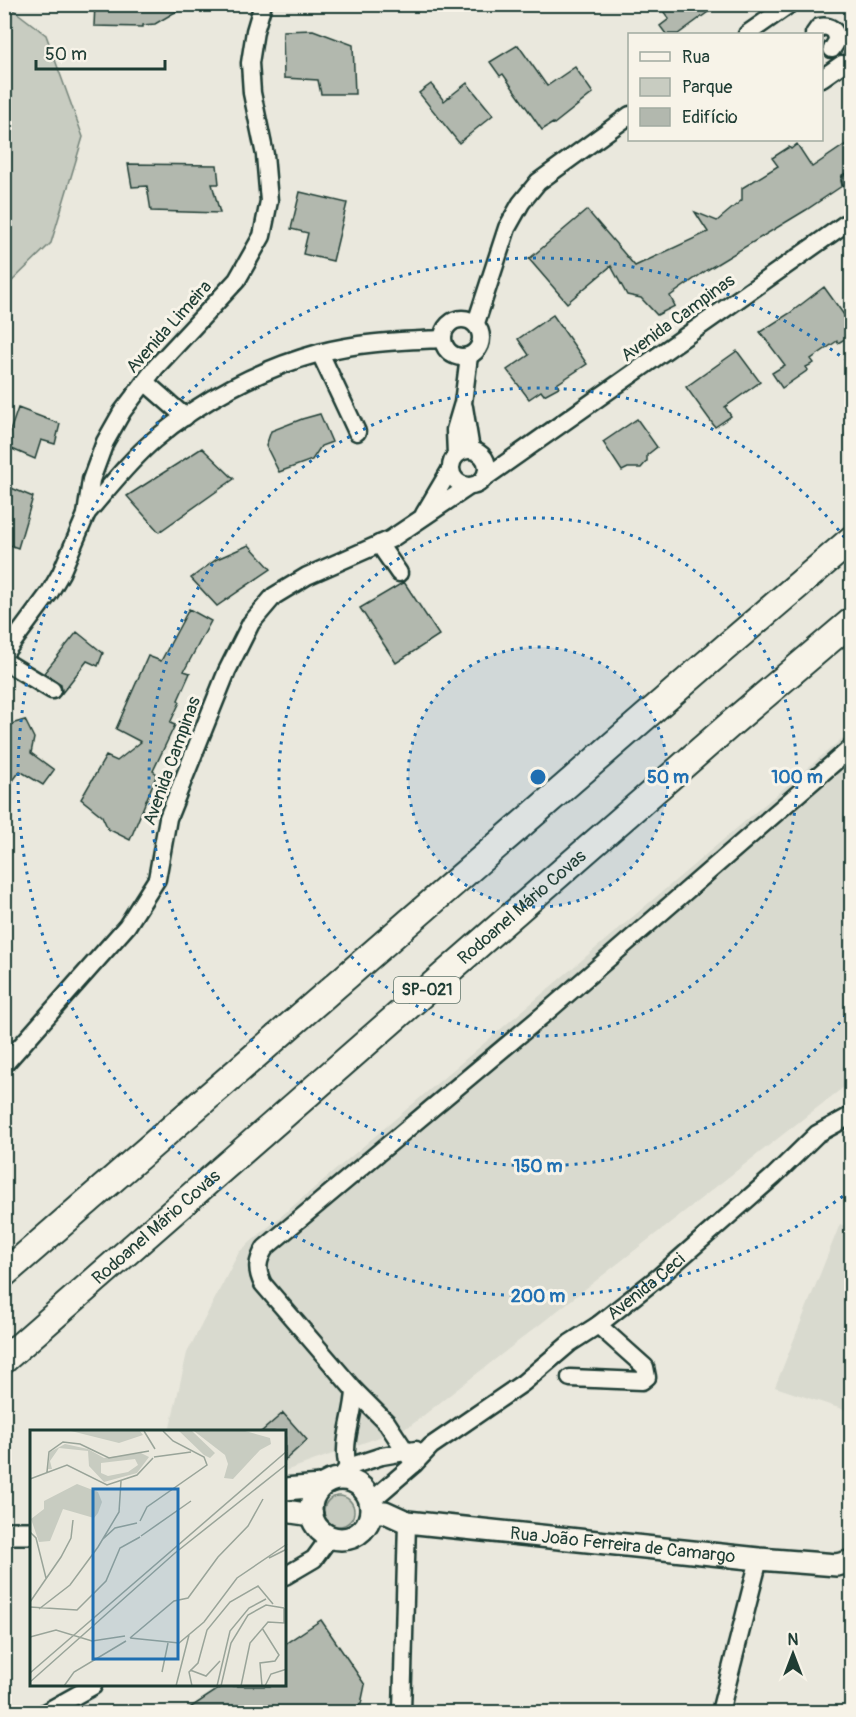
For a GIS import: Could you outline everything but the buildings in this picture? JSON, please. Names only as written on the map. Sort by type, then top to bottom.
[{"type":"highway","points":[[4,1274],[705,664],[852,539]]},
{"type":"highway","name":"Rodoanel Mário Covas","points":[[4,1360],[733,722],[852,621]]},
{"type":"main road","name":"Avenida Ceci","points":[[286,1489],[336,1477]]},
{"type":"main road","points":[[336,1477],[355,1482],[368,1494],[368,1514],[352,1537],[330,1537],[318,1528],[312,1515],[312,1500],[336,1477]]},
{"type":"main road","points":[[286,1511],[312,1515]]},
{"type":"main road","name":"Rua João Ferreira de Camargo","points":[[368,1514],[385,1512],[407,1522],[759,1559],[847,1565]]},
{"type":"main road","points":[[4,1533],[30,1533]]},
{"type":"street","name":"Avenida Limeira","points":[[4,654],[50,592],[61,573],[86,515],[91,480],[105,442],[122,412],[156,368],[237,280],[262,236],[269,201],[265,155],[252,93],[250,63],[255,31],[263,4]]},
{"type":"street","points":[[748,33],[790,4]]},
{"type":"street","points":[[815,33],[819,27],[833,29],[837,41],[827,49],[847,65],[823,77]]},
{"type":"street","points":[[476,323],[507,228],[521,203],[538,182],[628,116]]},
{"type":"street","name":"Avenida Campinas","points":[[486,477],[852,219]]},
{"type":"street","points":[[458,318],[476,323],[481,332],[482,342],[477,350],[469,356],[460,357],[445,348],[442,339],[444,330],[450,322],[458,318]]},
{"type":"street","points":[[86,515],[120,474],[154,440],[215,395],[259,375],[320,353],[378,343],[442,339]]},
{"type":"street","points":[[320,353],[357,432]]},
{"type":"street","points":[[459,458],[480,453],[486,459],[488,468],[486,477],[479,485],[468,487],[460,485],[453,478],[459,458],[455,430],[463,403],[469,356]]},
{"type":"street","points":[[145,382],[185,417]]},
{"type":"street","name":"Avenida Campinas","points":[[486,459],[527,447]]},
{"type":"street","name":"Avenida Campinas","points":[[421,519],[459,458]]},
{"type":"street","name":"Avenida Campinas","points":[[4,1065],[128,926],[157,879],[168,818],[226,671],[251,623],[274,596],[307,576],[391,539],[468,487]]},
{"type":"street","points":[[379,544],[399,573]]},
{"type":"street","points":[[4,661],[52,690]]},
{"type":"street","points":[[410,1458],[387,1423],[355,1391],[263,1284],[258,1274],[258,1263],[266,1248],[549,1010],[852,747]]},
{"type":"street","name":"Avenida Ceci","points":[[368,1514],[410,1458],[523,1383],[570,1343],[598,1325],[660,1276],[774,1176],[817,1134],[852,1115]]},
{"type":"street","points":[[570,1378],[642,1382],[647,1377],[645,1367],[598,1325]]},
{"type":"street","points":[[336,1477],[345,1456],[355,1391]]},
{"type":"street","name":"Avenida Ceci","points":[[336,1477],[382,1456],[410,1458]]},
{"type":"street","points":[[402,1713],[407,1522]]},
{"type":"street","points":[[286,1575],[315,1559],[330,1537]]},
{"type":"street","points":[[720,1713],[759,1559]]},
{"type":"street","points":[[46,1713],[91,1687]]},
{"type":"shaded area","points":[[851,731],[851,1084],[845,1086],[410,1426],[286,1471],[286,1430],[169,1430],[187,1353],[239,1252]]},
{"type":"shaded area","points":[[840,1224],[851,1229],[851,1412],[775,1387]]},
{"type":"green space","points":[[4,5],[46,35],[83,137],[51,243],[5,288]]},
{"type":"green space","points":[[339,1496],[349,1501],[354,1511],[349,1521],[339,1526],[329,1521],[324,1511],[329,1501]]}]
